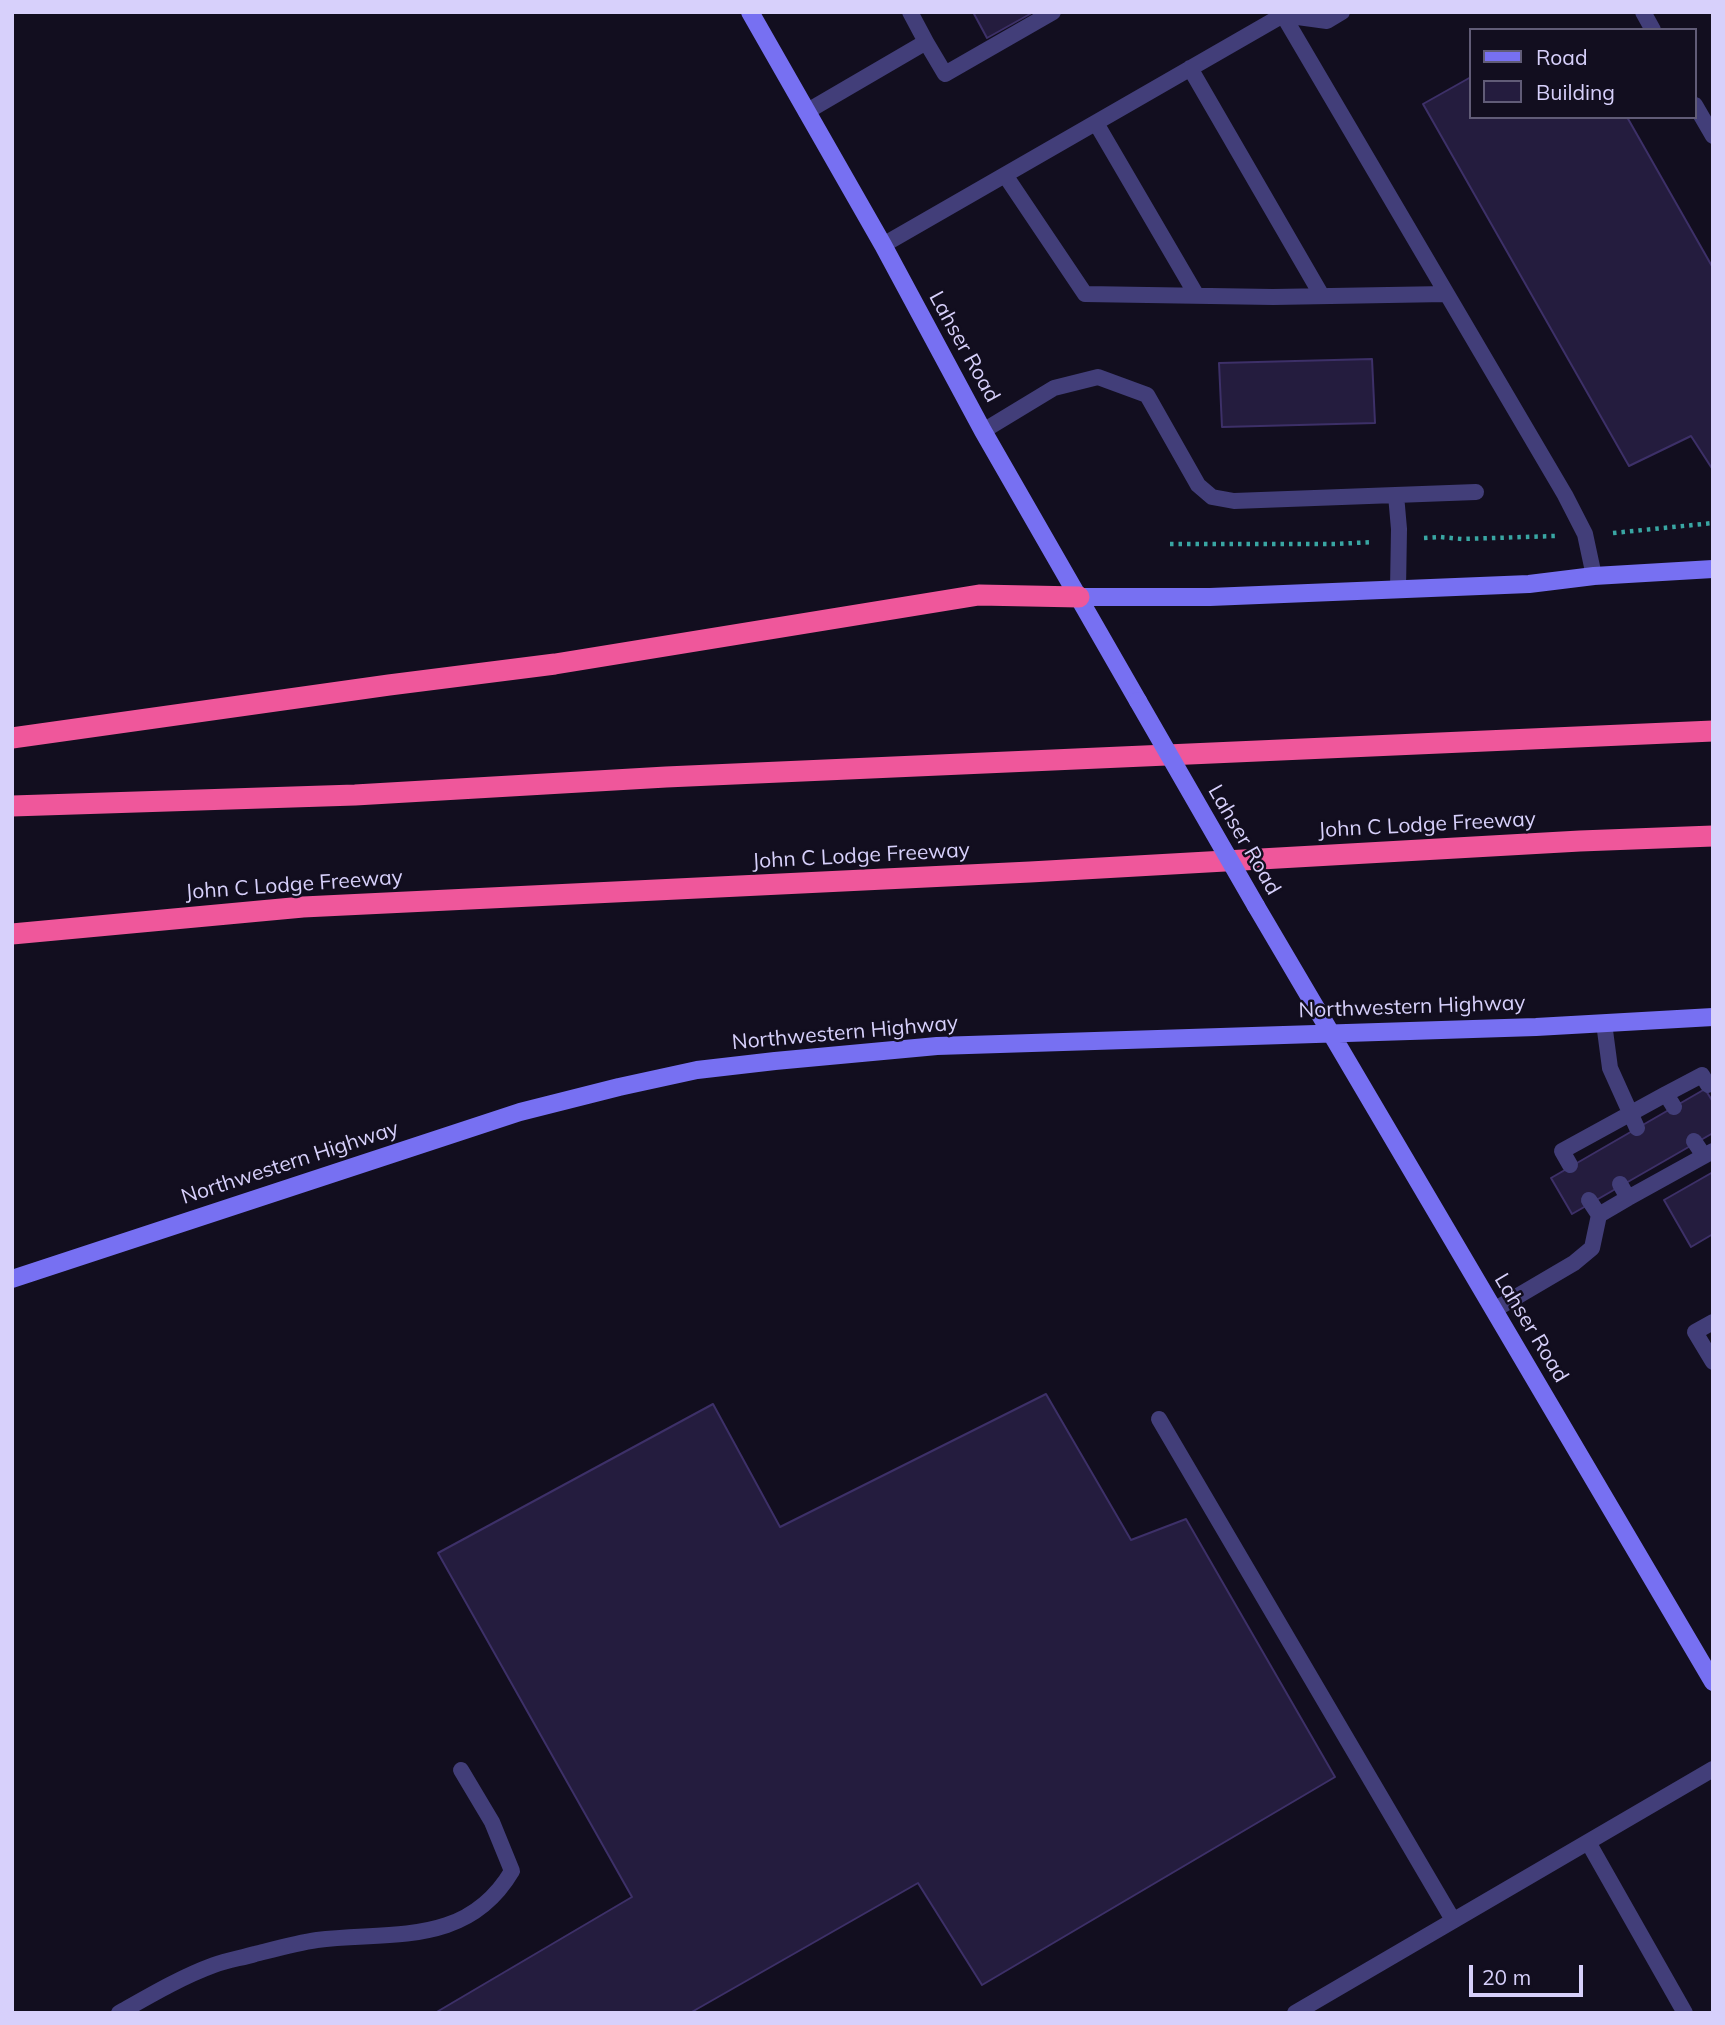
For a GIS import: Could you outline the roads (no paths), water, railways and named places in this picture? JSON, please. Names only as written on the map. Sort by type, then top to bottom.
[{"type":"highway","points":[[12,738],[555,664],[979,595],[1079,597]]},
{"type":"highway","points":[[12,806],[355,795],[680,776],[1713,731]]},
{"type":"highway","name":"John C Lodge Freeway","points":[[12,934],[303,906],[1713,836]]},
{"type":"main road","name":"Lahser Road","points":[[750,12],[984,431],[1256,906],[1713,1682]]},
{"type":"main road","points":[[1079,597],[1210,597],[1528,584],[1594,576],[1713,569]]},
{"type":"main road","name":"Northwestern Highway","points":[[12,1279],[520,1112],[697,1070],[937,1046],[1536,1027],[1713,1017]]},
{"type":"lane","points":[[910,12],[945,74],[1054,12]]},
{"type":"lane","points":[[883,246],[1283,13],[1327,21],[1342,12]]},
{"type":"lane","points":[[1643,12],[1652,28]]},
{"type":"lane","points":[[1283,13],[1565,495],[1585,534],[1594,576]]},
{"type":"lane","points":[[806,112],[926,42]]},
{"type":"lane","points":[[1190,68],[1322,296]]},
{"type":"lane","points":[[1697,108],[1713,136]]},
{"type":"lane","points":[[1096,123],[1197,296]]},
{"type":"lane","points":[[1005,175],[1085,294],[1446,294]]},
{"type":"lane","points":[[984,431],[1055,388],[1098,377],[1147,395],[1198,485],[1212,496],[1234,501],[1476,492]]},
{"type":"lane","points":[[1396,495],[1398,589]]},
{"type":"lane","points":[[1604,1023],[1610,1068],[1633,1121]]},
{"type":"lane","points":[[1570,1165],[1562,1151],[1596,1141],[1633,1121],[1670,1100],[1702,1075],[1708,1085]]},
{"type":"lane","points":[[1494,1310],[1574,1263],[1592,1248],[1599,1215],[1624,1191],[1661,1171],[1708,1154],[1694,1141]]},
{"type":"lane","points":[[1590,1200],[1599,1215]]},
{"type":"lane","points":[[1713,1322],[1695,1332],[1713,1362]]},
{"type":"lane","points":[[1159,1419],[1453,1920]]},
{"type":"lane","points":[[1294,2013],[1713,1769]]},
{"type":"lane","points":[[119,2013],[153,1993],[214,1965],[316,1940],[415,1933],[452,1925],[482,1908],[502,1888],[512,1871],[492,1822],[461,1770]]},
{"type":"lane","points":[[1588,1842],[1685,2013]]}]
